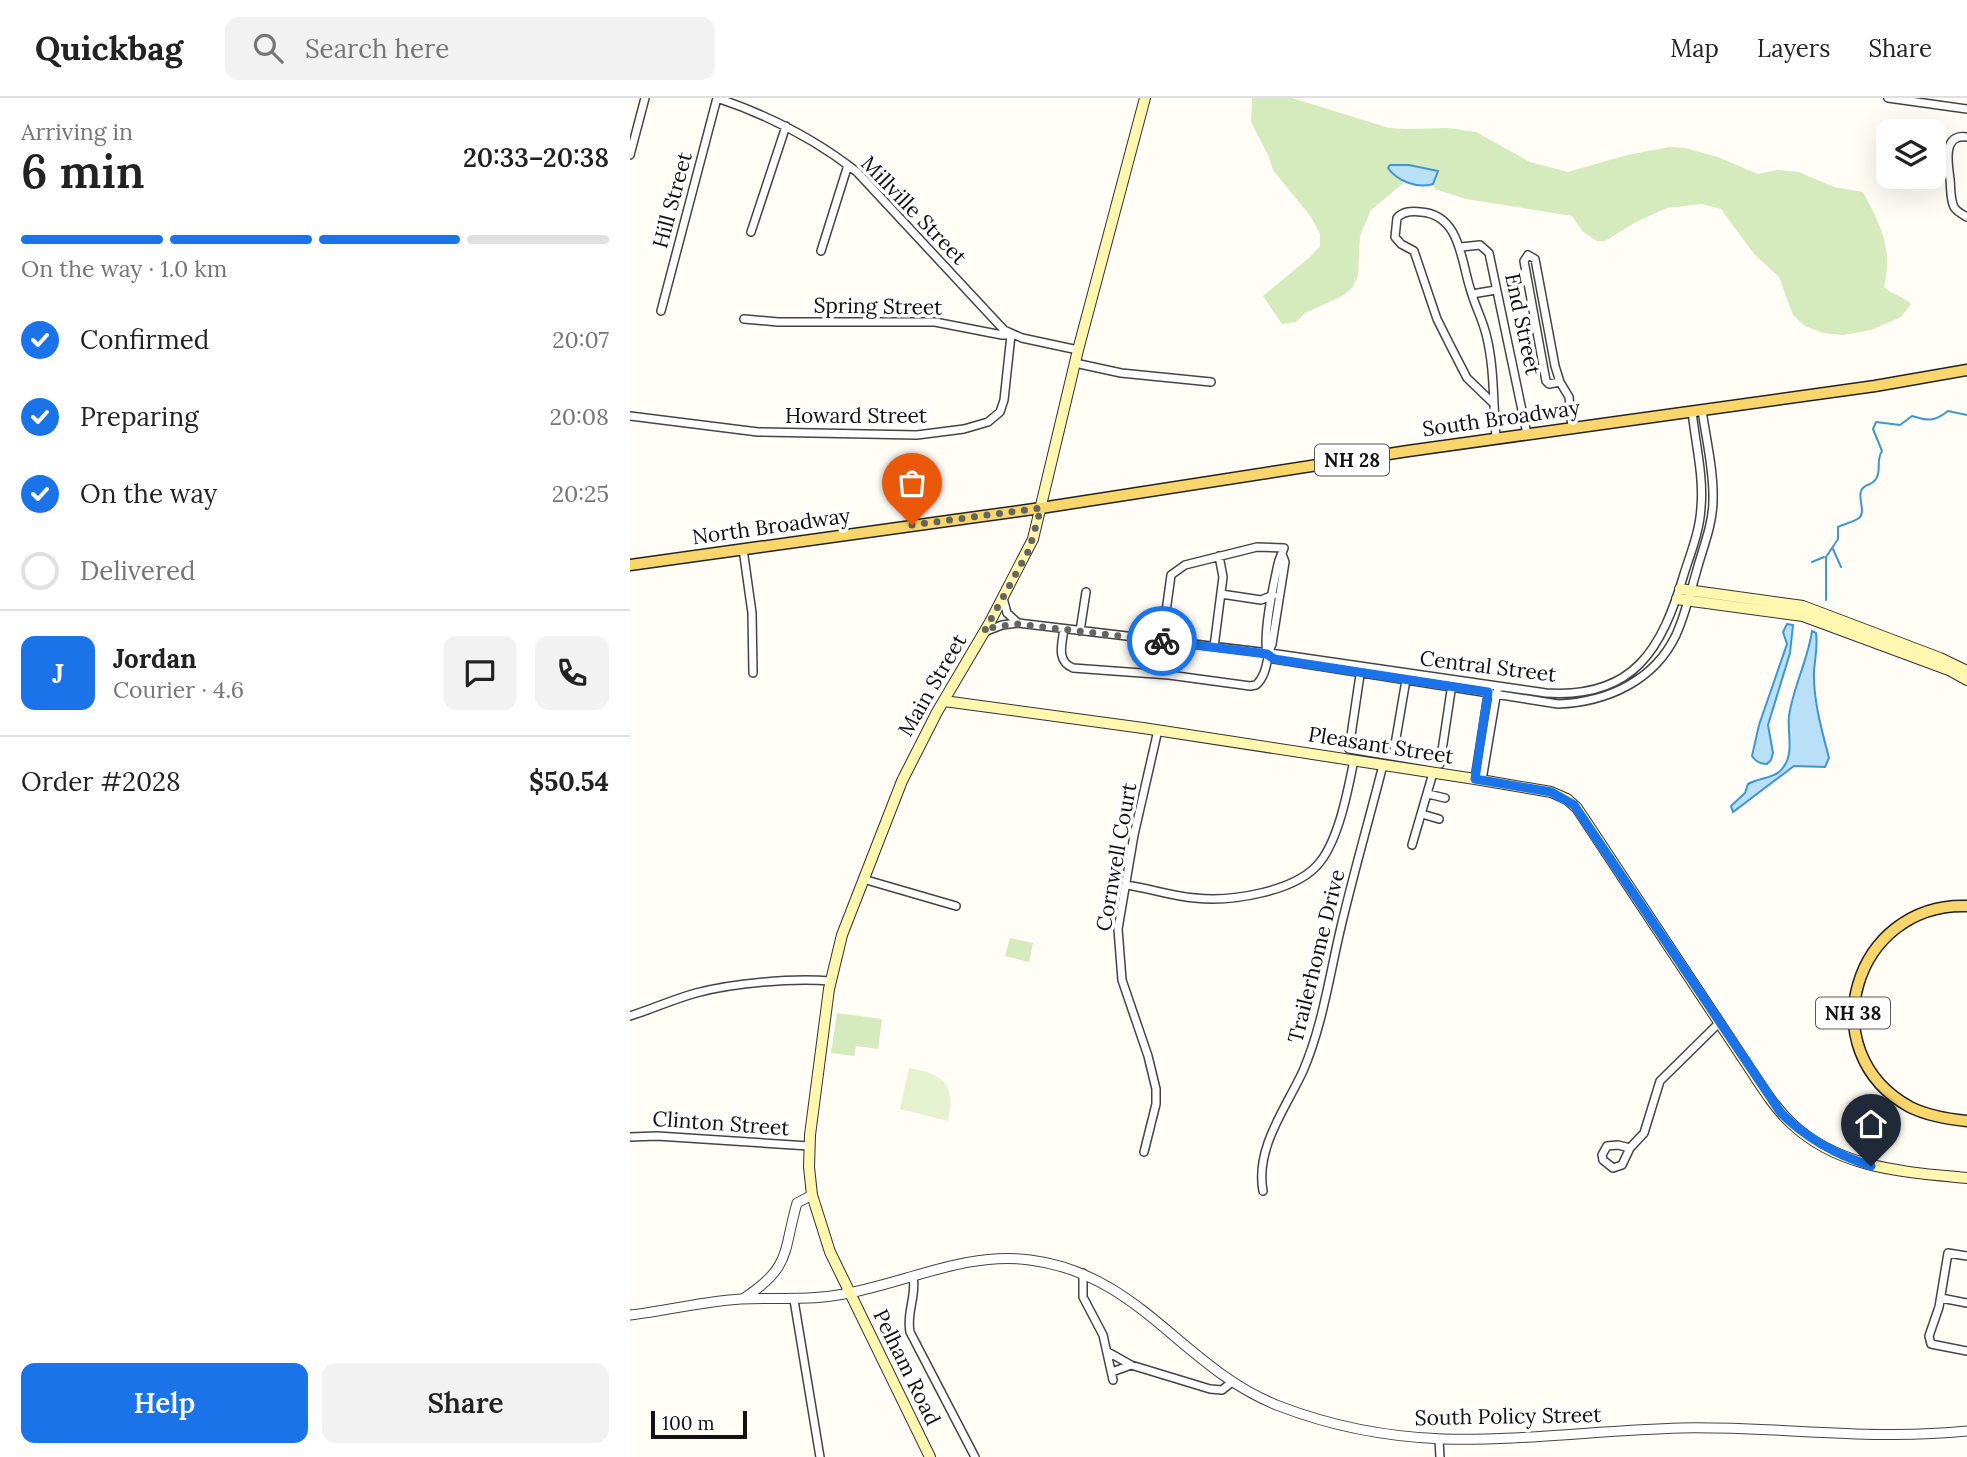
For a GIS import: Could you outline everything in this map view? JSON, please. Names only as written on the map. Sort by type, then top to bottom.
[{"type":"main road","name":"Main Street","points":[[849,1293],[830,1252],[812,1195],[809,1167],[809,1146],[830,982],[842,935],[902,780],[1029,550],[1078,350],[1145,98]]},
{"type":"main road","name":"South Broadway","points":[[1041,508],[1496,438],[1875,386],[1967,370]]},
{"type":"main road","name":"North Broadway","points":[[630,565],[1041,508]]},
{"type":"main road","points":[[1684,595],[1772,600],[1803,606],[1940,658],[1967,671]]},
{"type":"main road","points":[[1684,595],[1803,616],[1945,668],[1967,680]]},
{"type":"main road","name":"Pleasant Street","points":[[944,701],[1158,730],[1383,765],[1437,768],[1478,780],[1551,792],[1574,805],[1777,1107],[1792,1124],[1842,1156],[1871,1166],[1967,1178]]},
{"type":"main road","name":"NH 38","points":[[1967,906],[1945,906],[1922,913],[1906,921],[1884,938],[1872,952],[1862,971],[1854,996],[1853,1015],[1861,1052],[1871,1071],[1888,1092],[1919,1111],[1967,1121]]},
{"type":"main road","name":"Pelham Road","points":[[849,1293],[930,1457]]},
{"type":"street","points":[[630,155],[645,98]]},
{"type":"street","name":"Millville Street","points":[[717,98],[786,126],[833,153],[848,165],[874,188],[997,324],[1011,335]]},
{"type":"street","name":"Hill Street","points":[[661,311],[717,98]]},
{"type":"street","points":[[1888,98],[1967,109]]},
{"type":"street","points":[[751,232],[786,126]]},
{"type":"street","points":[[1967,137],[1957,136],[1953,139],[1948,149],[1948,158],[1952,201],[1958,211],[1967,218]]},
{"type":"street","points":[[821,251],[848,165]]},
{"type":"street","points":[[1494,404],[1472,384],[1456,357],[1437,319],[1417,256],[1395,237],[1393,232],[1397,218],[1408,212],[1437,215],[1448,226],[1461,247],[1472,294],[1489,344],[1494,404],[1496,438]]},
{"type":"street","name":"End Street","points":[[1461,247],[1480,245],[1486,249],[1527,434]]},
{"type":"street","points":[[1560,382],[1549,384],[1546,381],[1524,261],[1528,255],[1535,259],[1560,382],[1569,397],[1572,428]]},
{"type":"street","points":[[1472,294],[1496,290]]},
{"type":"street","name":"Spring Street","points":[[744,319],[778,322],[935,322],[1011,335]]},
{"type":"street","points":[[1011,335],[1078,350]]},
{"type":"street","name":"Howard Street","points":[[630,416],[758,432],[909,435],[964,429],[988,422],[1000,412],[1011,335]]},
{"type":"street","points":[[1075,363],[1121,373],[1211,382]]},
{"type":"street","name":"Central Street","points":[[1493,689],[1558,704],[1585,702],[1620,691],[1647,673],[1664,655],[1680,627],[1701,509],[1697,410]]},
{"type":"street","points":[[1162,641],[1171,575],[1175,570],[1185,565],[1257,547],[1283,551]]},
{"type":"street","points":[[743,549],[752,613],[753,673]]},
{"type":"street","points":[[1267,654],[1265,644],[1279,560],[1283,551]]},
{"type":"street","points":[[1064,629],[1063,660],[1073,668],[1169,675],[1250,686],[1261,680],[1272,644],[1285,562],[1283,551]]},
{"type":"street","points":[[1214,648],[1223,577],[1219,556]]},
{"type":"street","points":[[1080,632],[1086,592]]},
{"type":"street","points":[[1221,594],[1261,600],[1271,607]]},
{"type":"street","points":[[1261,600],[1273,595]]},
{"type":"street","name":"Central Street","points":[[984,632],[994,627],[1018,624],[1267,654],[1274,659],[1493,689],[1559,694],[1589,691],[1608,685],[1631,672],[1654,649],[1684,595]]},
{"type":"street","points":[[1003,598],[1006,613],[1018,624]]},
{"type":"street","points":[[1361,669],[1349,749],[1393,756],[1437,768]]},
{"type":"street","points":[[1393,756],[1407,676]]},
{"type":"street","points":[[1412,845],[1437,768],[1452,683]]},
{"type":"street","points":[[1478,780],[1493,689]]},
{"type":"street","name":"Cornwell Court","points":[[1144,1152],[1156,1104],[1156,1089],[1152,1067],[1119,965],[1118,929],[1134,835],[1158,730]]},
{"type":"street","points":[[1126,885],[1210,900],[1263,892],[1299,879],[1319,864],[1331,844],[1354,760]]},
{"type":"street","name":"Trailerhome Drive","points":[[1263,1191],[1263,1156],[1303,1071],[1319,1026],[1383,765]]},
{"type":"street","points":[[1428,794],[1445,798]]},
{"type":"street","points":[[1422,814],[1439,819]]},
{"type":"street","points":[[863,879],[956,906]]},
{"type":"street","points":[[630,1016],[684,996],[722,987],[790,981],[830,982]]},
{"type":"street","points":[[1630,1148],[1644,1133],[1660,1081],[1720,1022]]},
{"type":"street","name":"Clinton Street","points":[[630,1137],[657,1136],[809,1146]]},
{"type":"street","points":[[743,1298],[766,1282],[777,1269],[788,1249],[797,1203],[812,1195]]},
{"type":"street","points":[[1967,1256],[1948,1253],[1941,1298],[1929,1340],[1931,1344],[1967,1351]]},
{"type":"street","name":"South Policy Street","points":[[630,1315],[743,1298],[794,1300],[849,1293],[971,1262],[1002,1258],[1039,1261],[1083,1273],[1123,1294],[1232,1382],[1276,1405],[1379,1433],[1440,1439],[1680,1428],[1892,1435],[1967,1431]]},
{"type":"street","points":[[1083,1273],[1083,1297],[1100,1327],[1113,1376],[1131,1365]]},
{"type":"street","points":[[913,1276],[915,1290],[908,1319],[910,1332],[975,1457]]},
{"type":"street","points":[[1941,1298],[1967,1303]]},
{"type":"street","points":[[794,1300],[820,1457]]},
{"type":"street","points":[[1108,1352],[1131,1365],[1216,1390],[1222,1390],[1232,1382]]},
{"type":"street","points":[[1440,1439],[1440,1457]]},
{"type":"green space","points":[[1252,98],[1292,98],[1389,128],[1448,128],[1476,132],[1530,162],[1568,172],[1627,155],[1670,147],[1685,148],[1718,157],[1758,174],[1777,170],[1799,172],[1834,187],[1863,192],[1884,238],[1887,260],[1884,287],[1911,304],[1901,317],[1871,330],[1843,335],[1823,333],[1805,326],[1793,315],[1779,277],[1754,254],[1721,209],[1702,204],[1667,208],[1636,222],[1605,241],[1597,241],[1583,232],[1572,216],[1466,199],[1435,189],[1433,184],[1437,172],[1393,175],[1406,181],[1371,210],[1360,236],[1358,275],[1353,287],[1344,295],[1305,313],[1296,322],[1282,324],[1263,296],[1310,257],[1320,246],[1320,234],[1311,217],[1273,170],[1251,122]]},
{"type":"green space","points":[[1010,938],[1033,943],[1029,962],[1005,956]]},
{"type":"green space","points":[[837,1013],[882,1019],[878,1049],[856,1046],[854,1056],[831,1053]]},
{"type":"green space","points":[[909,1068],[931,1074],[945,1084],[950,1099],[948,1121],[900,1109]]},
{"type":"water","points":[[1390,165],[1409,165],[1438,171],[1433,184],[1421,185],[1408,183],[1397,177],[1388,168]]},
{"type":"water","points":[[1787,624],[1793,625],[1790,653],[1768,725],[1773,753],[1767,764],[1762,764],[1752,756],[1759,725],[1787,644],[1783,632]]},
{"type":"water","points":[[1812,631],[1817,638],[1815,693],[1829,758],[1825,767],[1794,766],[1733,812],[1731,806],[1745,793],[1748,784],[1775,774],[1786,763],[1791,705]]},
{"type":"waterway","points":[[1826,600],[1826,557],[1838,539],[1838,527],[1859,518],[1862,509],[1861,491],[1874,482],[1878,474],[1882,451],[1873,429],[1876,422],[1900,425],[1912,416],[1931,420],[1948,411],[1967,415]]},
{"type":"waterway","points":[[1833,549],[1841,567]]},
{"type":"waterway","points":[[1812,562],[1824,557]]},
{"type":"way so far","points":[[912,525],[1041,508],[1029,550],[984,632],[1004,624],[1018,624],[1162,641]]},
{"type":"route","points":[[1162,641],[1267,654],[1274,659],[1488,692],[1475,779],[1551,792],[1574,805],[1781,1113],[1803,1133],[1829,1150],[1871,1166]]}]
